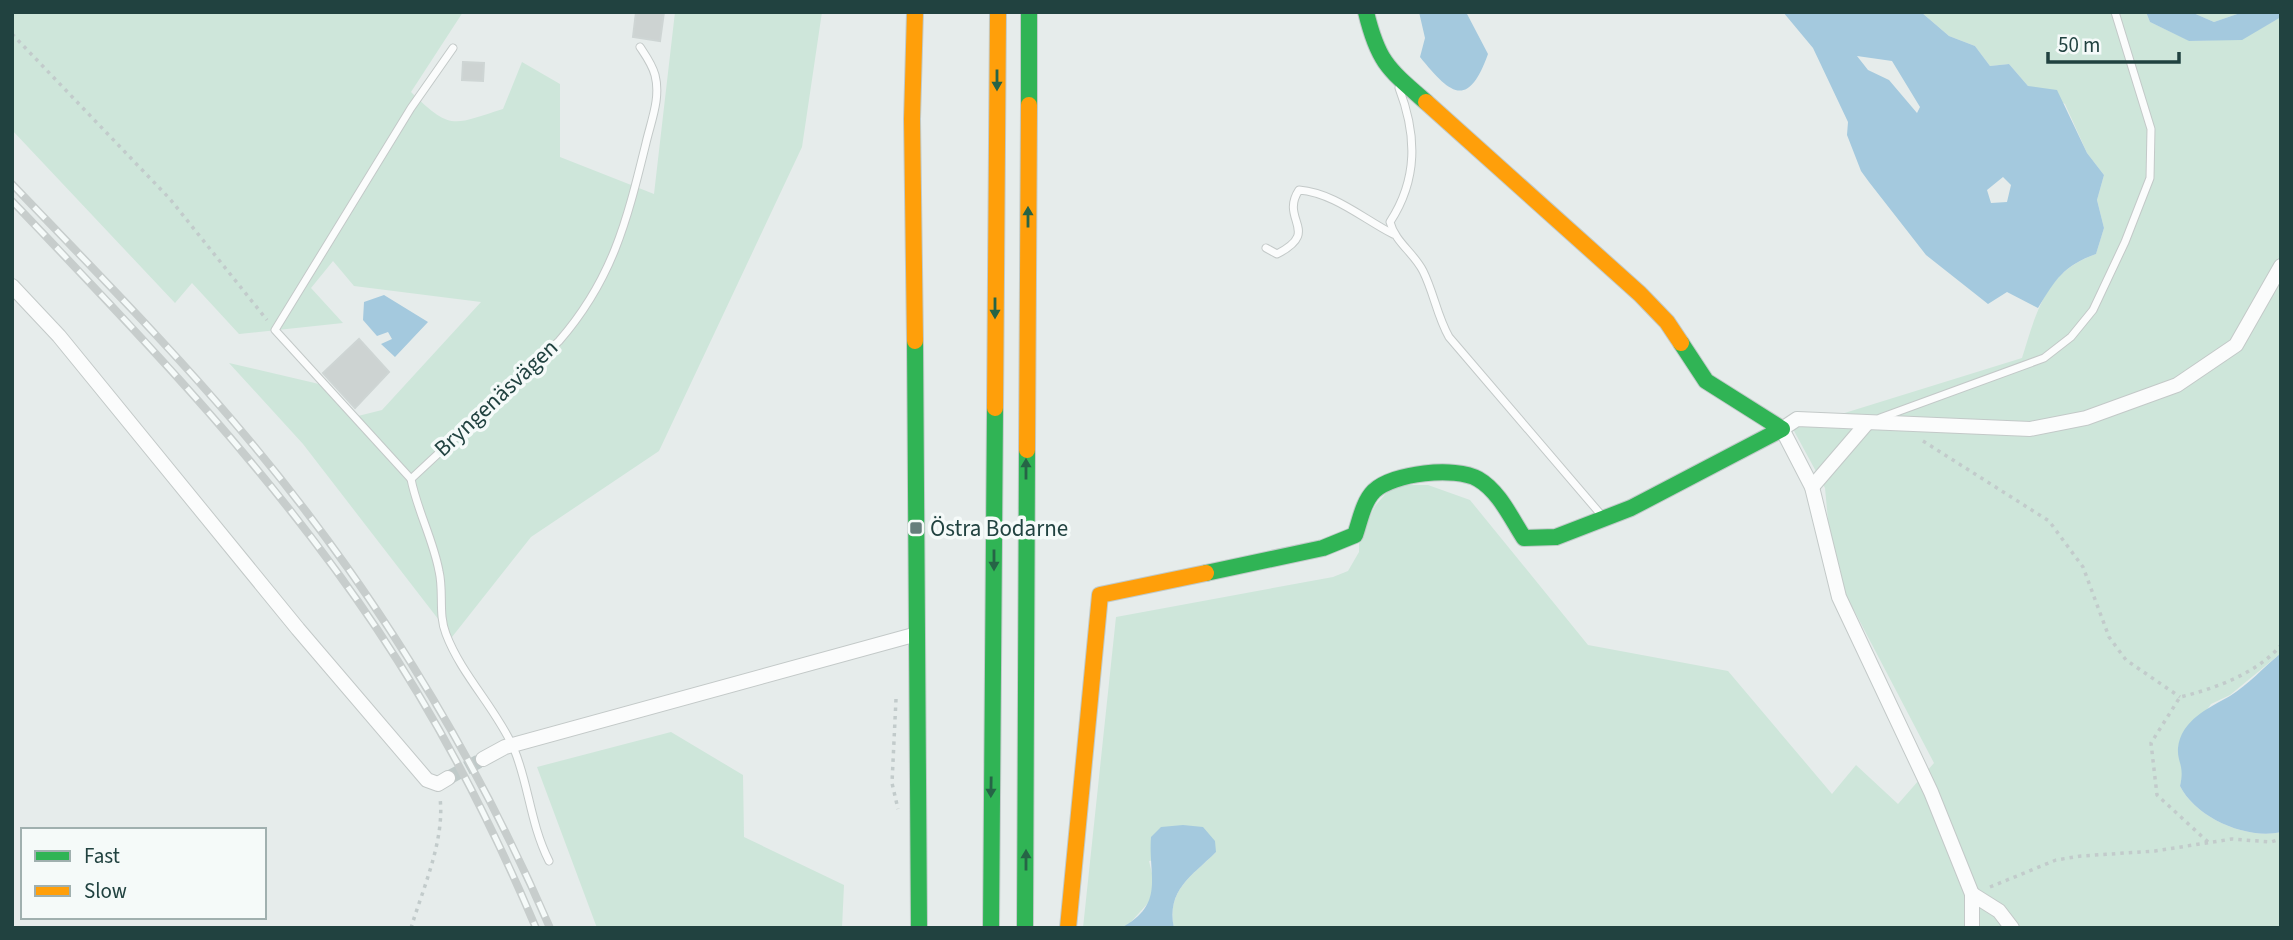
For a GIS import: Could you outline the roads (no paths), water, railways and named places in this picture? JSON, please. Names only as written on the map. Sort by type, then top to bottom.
[{"type":"main road","points":[[915,12],[919,928]]},
{"type":"main road","points":[[991,928],[998,12]]},
{"type":"main road","points":[[1025,928],[1029,12]]},
{"type":"main road","points":[[1366,12],[1374,46],[1391,71],[1640,294],[1667,322],[1706,381],[1782,429]]},
{"type":"main road","points":[[1068,928],[1100,595],[1323,548],[1355,535],[1376,489],[1392,481],[1433,471],[1476,477],[1500,501],[1524,538],[1556,537],[1631,508],[1782,429]]},
{"type":"street","points":[[1972,928],[1972,894],[1931,792],[1839,597],[1812,487],[1782,429],[1797,419],[2030,429],[2086,418],[2177,385],[2236,345],[2281,266]]},
{"type":"street","points":[[12,286],[59,336],[427,780],[443,781]]},
{"type":"street","points":[[1812,487],[1867,423]]},
{"type":"street","points":[[483,759],[512,745],[917,634]]},
{"type":"street","points":[[1972,894],[2000,911],[2012,928]]},
{"type":"lane","points":[[1867,423],[2044,358],[2071,337],[2092,310],[2125,242],[2150,178],[2151,129],[2115,12]]},
{"type":"lane","name":"Bryngenäsvägen","points":[[411,479],[559,341],[571,327],[616,253],[654,116],[655,76],[640,47]]},
{"type":"lane","points":[[453,48],[411,108],[275,330],[411,479],[440,573],[441,616],[446,634],[464,669],[512,745],[519,761],[530,815],[548,861]]},
{"type":"lane","points":[[1391,71],[1407,114],[1414,145],[1407,192],[1390,222],[1393,234]]},
{"type":"lane","points":[[1266,248],[1277,254],[1291,247],[1299,237],[1299,225],[1292,213],[1292,199],[1298,190],[1315,191],[1340,202],[1393,234],[1422,268],[1440,322],[1449,337],[1603,517]]},
{"type":"water","points":[[1419,12],[1466,12],[1488,54],[1481,72],[1466,89],[1449,87],[1420,57],[1425,38]]},
{"type":"water","points":[[1783,12],[1921,12],[1949,36],[1975,46],[1990,66],[2009,64],[2028,86],[2057,90],[2087,153],[2104,175],[2097,200],[2104,228],[2096,254],[2076,263],[2061,275],[2038,308],[2007,292],[1988,304],[1926,255],[1861,171],[1847,135],[1848,122],[1813,48]],"holes":[[[1857,56],[1892,61],[1920,107],[1917,113],[1889,80],[1868,70]],[[2003,177],[2011,185],[2007,202],[1991,203],[1987,190]]]},
{"type":"water","points":[[2146,12],[2191,12],[2214,22],[2243,12],[2281,12],[2281,17],[2242,40],[2189,41],[2150,22]]},
{"type":"water","points":[[384,295],[428,322],[395,357],[381,344],[392,339],[388,332],[377,336],[363,320],[364,302]]},
{"type":"water","points":[[2281,653],[2281,832],[2253,833],[2210,817],[2188,797],[2180,786],[2182,773],[2178,748],[2180,738],[2190,722],[2243,687]]},
{"type":"water","points":[[1161,827],[1203,827],[1215,841],[1216,852],[1177,894],[1174,903],[1174,928],[1121,928],[1135,919],[1149,899],[1152,888],[1151,837]]},
{"type":"tunnel","points":[[448,778],[483,759]]},
{"type":"railway","points":[[12,184],[192,374],[249,440],[338,554],[454,734],[488,797],[550,928]]},
{"type":"railway","points":[[12,201],[204,407],[250,460],[337,571],[400,665],[443,737],[483,812],[536,928]]},
{"type":"place","name":"Östra Bodarne","points":[[916,528]]}]
